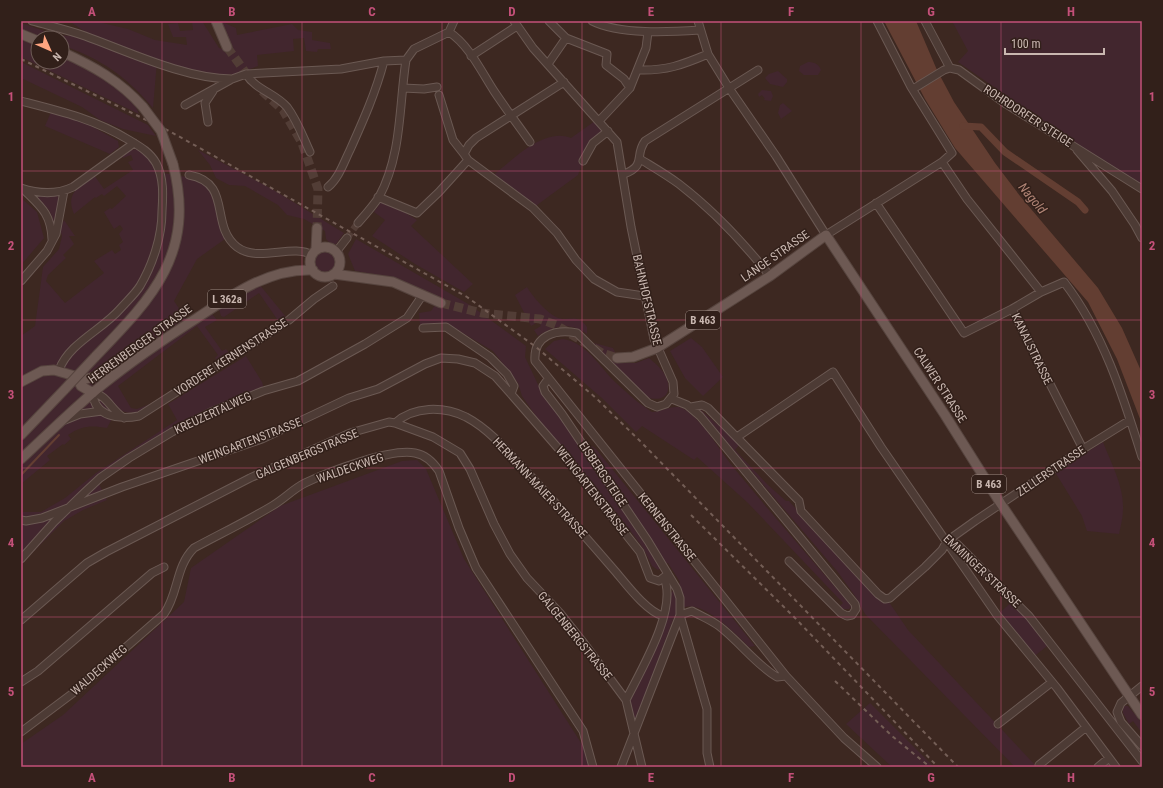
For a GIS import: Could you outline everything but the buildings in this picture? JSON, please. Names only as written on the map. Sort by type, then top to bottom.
[{"type":"main road","points":[[216,21],[227,46]]},
{"type":"main road","points":[[22,434],[143,307],[165,271],[176,239],[179,208],[176,178],[173,164],[161,132],[143,106],[134,96],[107,75],[70,56]]},
{"type":"main road","points":[[358,276],[340,265],[318,228],[313,255],[313,270],[320,276],[324,277],[334,274],[358,276],[393,282],[422,296],[441,303]]},
{"type":"main road","name":"LANGE STRASSE","points":[[617,358],[633,357],[657,348],[770,276],[826,235]]},
{"type":"main road","name":"CALWER STRASSE","points":[[826,235],[945,415],[1001,504],[1142,714]]},
{"type":"main road","points":[[313,255],[332,250]]},
{"type":"main road","name":"HERRENBERGER STRASSE","points":[[289,271],[313,255]]},
{"type":"main road","points":[[334,274],[340,265]]},
{"type":"main road","name":"HERRENBERGER STRASSE","points":[[21,459],[59,423],[121,370],[182,328],[246,287],[264,279],[289,271],[313,270]]},
{"type":"main road","points":[[21,382],[42,371],[59,370],[81,379],[121,370]]},
{"type":"main road","points":[[81,379],[81,386],[93,393]]},
{"type":"street","points":[[32,21],[72,32],[162,64],[208,77],[232,79]]},
{"type":"street","points":[[358,223],[378,198],[387,179],[396,147],[406,60],[414,49],[449,32],[454,21]]},
{"type":"street","points":[[549,21],[566,38],[607,54],[606,65],[624,79],[630,88]]},
{"type":"street","points":[[594,21],[605,26],[648,32],[700,30]]},
{"type":"street","name":"CALWER STRASSE","points":[[698,21],[708,54],[729,88],[776,156],[826,235]]},
{"type":"street","points":[[877,21],[952,153],[942,162],[966,199],[1041,292]]},
{"type":"street","points":[[915,88],[947,69],[925,21]]},
{"type":"street","points":[[471,56],[515,24]]},
{"type":"street","name":"BAHNHOFSTRASSE","points":[[515,24],[617,142],[624,174],[631,226],[644,296],[657,348],[673,382],[674,394],[672,398]]},
{"type":"street","points":[[449,32],[456,37],[471,56],[530,142]]},
{"type":"street","points":[[599,121],[630,88],[646,48],[648,32]]},
{"type":"street","points":[[548,64],[566,38]]},
{"type":"street","points":[[637,72],[659,71],[686,63],[708,54]]},
{"type":"street","points":[[185,105],[232,79],[246,74],[341,69],[384,61],[406,60]]},
{"type":"street","points":[[328,186],[338,174],[368,110],[378,85],[384,61]]},
{"type":"street","name":"ROHRDORFER STEIGE","points":[[947,69],[959,70],[1006,104],[1142,189]]},
{"type":"street","points":[[624,174],[635,168],[640,159],[640,146],[644,141],[758,70]]},
{"type":"street","points":[[246,74],[251,82],[272,95],[286,107],[310,152]]},
{"type":"street","points":[[378,198],[417,214],[439,192],[466,157],[469,145],[476,138],[564,82]]},
{"type":"street","points":[[403,88],[424,90],[437,88]]},
{"type":"street","points":[[208,122],[205,103],[214,89]]},
{"type":"street","points":[[439,95],[453,140],[466,157],[533,208],[557,233],[576,260],[594,279],[617,292],[644,296]]},
{"type":"street","points":[[21,101],[108,127],[144,149],[150,156],[161,176],[162,222],[155,252],[140,286],[112,318],[78,345],[63,360],[59,370]]},
{"type":"street","points":[[582,161],[593,143],[608,131]]},
{"type":"street","points":[[21,188],[47,193],[64,191],[73,187],[134,143]]},
{"type":"street","points":[[1075,146],[1112,191],[1136,225],[1142,238]]},
{"type":"street","points":[[640,159],[678,184],[711,212],[751,252],[770,276]]},
{"type":"street","name":"LANGE STRASSE","points":[[826,235],[942,162]]},
{"type":"street","points":[[189,175],[201,177],[212,186],[223,223],[229,237],[236,246],[245,252],[276,253],[306,251],[313,255]]},
{"type":"street","points":[[21,188],[46,212],[51,226],[52,239]]},
{"type":"street","points":[[21,281],[47,251],[59,224],[64,191]]},
{"type":"street","name":"KANALSTRASSE","points":[[876,203],[964,333],[1012,309],[1083,448]]},
{"type":"street","points":[[332,250],[347,238]]},
{"type":"street","points":[[1012,309],[1041,292],[1064,282],[1076,297],[1092,324],[1109,360],[1142,457]]},
{"type":"street","name":"VORDERE KERNENSTRASSE","points":[[59,423],[80,414],[102,411],[109,415],[124,418],[139,416],[147,412],[198,377],[247,348],[289,320],[314,299],[333,286]]},
{"type":"street","name":"KREUZERTALWEG","points":[[21,559],[54,522],[100,478],[129,458],[172,432],[246,397],[298,381],[396,327],[407,318],[422,296]]},
{"type":"street","points":[[423,328],[446,327],[490,357],[507,374],[514,386],[511,394]]},
{"type":"street","points":[[548,379],[535,361],[534,352],[536,347],[541,340],[552,333],[565,331],[577,333],[648,403],[657,407],[666,404],[672,398],[691,407],[855,604],[856,609],[852,615],[847,616],[841,613],[789,561]]},
{"type":"street","name":"WEINGARTENSTRASSE","points":[[21,520],[26,521],[42,518],[122,487],[262,439],[350,398],[378,389],[425,364],[441,358],[458,359],[475,363],[495,376],[570,463],[640,552],[650,578],[659,581],[666,576]]},
{"type":"street","name":"EMMINGER STRASSE","points":[[737,437],[833,372],[881,447],[947,541],[957,544],[1029,616],[1142,761]]},
{"type":"street","name":"EISBERGSTEIGE","points":[[548,379],[544,386],[545,392],[575,433],[666,576],[677,589],[680,598],[680,615],[621,767]]},
{"type":"street","name":"KERNENSTRASSE","points":[[548,379],[786,676],[844,738],[878,767]]},
{"type":"street","points":[[93,393],[103,396],[116,413],[124,418]]},
{"type":"street","points":[[93,393],[96,404],[102,411]]},
{"type":"street","points":[[691,407],[702,405],[708,408],[737,437]]},
{"type":"street","name":"HERMANN-MAIER-STRASSE","points":[[395,423],[410,414],[433,409],[447,410],[464,416],[480,425],[542,488],[626,584],[651,610],[663,616]]},
{"type":"street","name":"ZELLERSTRASSE","points":[[737,437],[799,501],[801,510],[878,594],[885,599],[890,598],[924,568],[942,550],[947,541],[1083,448],[1130,420]]},
{"type":"street","name":"GALGENBERGSTRASSE","points":[[21,620],[87,563],[136,536],[250,478],[350,433],[389,422],[395,423],[433,436],[460,453],[470,469],[510,554],[527,578],[560,613],[626,700],[640,766]]},
{"type":"street","name":"WALDECKWEG","points":[[21,732],[77,690],[164,614],[172,602],[179,570],[187,554],[194,548],[274,505],[304,484],[336,470],[391,454],[407,452],[417,453],[426,457],[434,463],[439,471],[459,528],[476,568],[583,731],[593,767]]},
{"type":"street","points":[[947,541],[997,615],[1052,682],[1085,728],[1116,767]]},
{"type":"street","points":[[21,682],[38,670],[152,573],[164,567]]},
{"type":"street","name":"EISBERGSTEIGE","points":[[626,700],[655,643],[668,596],[666,576]]},
{"type":"street","points":[[710,767],[707,753],[707,709],[680,615],[692,611],[705,617],[720,626],[767,672],[777,678],[786,676]]},
{"type":"street","points":[[998,724],[1052,682]]},
{"type":"street","points":[[1142,686],[1129,696],[1118,708],[1118,718],[1142,746]]},
{"type":"street","points":[[1039,765],[1085,728]]},
{"type":"street","points":[[1098,767],[1109,758]]},
{"type":"shaded area","points":[[69,21],[94,21],[128,29],[155,40],[187,45],[186,37],[173,37],[168,24],[178,23],[180,31],[193,30],[192,21],[202,21],[219,48],[225,50],[233,47],[220,21],[236,28],[237,35],[292,24],[298,30],[312,32],[312,40],[330,43],[331,49],[318,49],[317,52],[306,51],[304,38],[293,39],[294,51],[257,55],[258,66],[236,74],[212,75],[157,61],[153,108],[133,87],[112,70],[89,56],[70,48],[70,36],[87,33]]},
{"type":"shaded area","points":[[884,21],[916,21],[937,70],[954,102],[995,163],[1020,196],[1098,288],[1122,328],[1142,373],[1142,424],[1117,359],[1088,302],[955,148],[925,99]]},
{"type":"shaded area","points":[[952,21],[1142,21],[1142,189],[958,62],[968,51]]},
{"type":"shaded area","points":[[21,23],[42,30],[30,30],[30,33],[21,29]]},
{"type":"shaded area","points":[[21,39],[30,43],[30,61],[21,57]]},
{"type":"shaded area","points":[[70,61],[81,66],[118,89],[135,106],[139,114],[48,70],[70,70]]},
{"type":"shaded area","points":[[21,62],[30,66],[30,70],[37,70],[148,125],[156,136],[123,129],[100,120],[82,107],[21,78]]},
{"type":"shaded area","points":[[808,62],[819,66],[821,70],[818,75],[804,75],[799,71],[800,66]]},
{"type":"shaded area","points":[[778,71],[787,79],[787,82],[783,87],[770,84],[765,78],[769,74]]},
{"type":"shaded area","points":[[762,90],[771,91],[773,96],[771,101],[763,100],[765,99],[762,95],[759,97],[758,94]]},
{"type":"shaded area","points":[[783,103],[792,111],[781,119],[778,113],[780,105]]},
{"type":"shaded area","points":[[51,112],[86,123],[118,141],[119,147],[110,154],[45,126]]},
{"type":"shaded area","points":[[595,121],[608,131],[593,143],[583,161],[578,175],[533,208],[491,177],[528,147],[539,141],[550,137],[560,136],[571,138]]},
{"type":"shaded area","points":[[138,149],[147,156],[157,172],[198,180],[207,186],[211,192],[220,216],[225,239],[197,259],[174,301],[191,326],[212,314],[217,320],[205,327],[222,351],[226,349],[229,353],[218,361],[215,358],[218,355],[197,326],[118,386],[131,408],[137,409],[150,404],[138,412],[130,413],[117,409],[107,428],[86,427],[68,435],[71,439],[47,456],[50,460],[21,484],[21,336],[35,326],[43,267],[59,249],[62,236],[60,229],[64,220],[75,236],[69,236],[74,244],[63,255],[66,258],[48,275],[46,281],[65,303],[104,273],[94,261],[112,250],[115,254],[121,250],[119,245],[123,242],[119,234],[123,229],[120,225],[114,229],[104,212],[110,208],[112,209],[126,196],[117,186],[104,196],[102,194],[96,198],[95,197],[74,214],[71,201],[72,196],[79,187],[94,175],[104,189],[133,170],[128,162],[133,160],[131,155],[123,158],[122,156],[131,150]]},
{"type":"shaded area","points":[[198,150],[272,189],[344,233],[336,244],[331,244],[326,239],[325,231],[304,219],[287,215],[278,205],[245,186],[229,185],[216,178],[210,165]]},
{"type":"shaded area","points":[[56,195],[59,198],[55,224],[49,210],[38,198],[39,196]]},
{"type":"shaded area","points":[[21,198],[37,212],[44,238],[21,265]]},
{"type":"shaded area","points":[[381,202],[396,207],[417,220],[411,226],[473,284],[464,292],[415,264],[372,236],[385,220],[374,212]]},
{"type":"shaded area","points":[[356,239],[470,305],[526,346],[525,357],[543,395],[571,432],[596,449],[755,646],[749,647],[728,627],[709,613],[691,607],[682,609],[674,617],[634,724],[630,699],[666,616],[671,593],[680,582],[668,563],[658,570],[652,566],[643,548],[620,517],[538,419],[522,396],[518,383],[493,351],[449,325],[437,323],[420,326],[419,313],[431,311],[435,305],[443,308],[439,298],[386,276],[355,271],[348,254]]},
{"type":"shaded area","points":[[325,251],[333,254],[336,262],[333,270],[325,273],[317,270],[314,262],[317,254]]},
{"type":"shaded area","points":[[259,284],[286,317],[279,322],[259,293],[224,317],[221,316],[219,309]]},
{"type":"shaded area","points":[[527,287],[540,304],[556,317],[560,319],[576,319],[583,323],[587,327],[587,334],[581,330],[569,326],[562,326],[550,329],[538,336],[534,330],[541,326],[538,322],[531,326],[515,295]]},
{"type":"shaded area","points":[[691,338],[702,347],[723,377],[703,396],[685,378],[670,351]]},
{"type":"shaded area","points":[[563,339],[571,341],[586,350],[615,382],[637,402],[652,412],[672,407],[680,407],[691,414],[704,428],[733,467],[851,607],[849,609],[843,609],[840,606],[843,603],[748,503],[697,457],[694,460],[642,426],[636,432],[603,399],[545,349],[554,341]]},
{"type":"shaded area","points":[[594,343],[613,348],[620,363],[636,363],[649,358],[661,369],[667,379],[668,388],[665,396],[654,399],[645,396]]},
{"type":"shaded area","points":[[246,356],[262,382],[265,392],[183,428],[134,457],[99,484],[107,500],[83,510],[64,521],[21,564],[21,512],[41,512],[65,498],[96,473],[177,420],[168,404]]},
{"type":"shaded area","points":[[701,410],[740,444],[735,450],[768,485],[786,501],[789,501],[867,588],[889,602],[908,630],[1037,767],[1015,767],[865,614],[855,596],[837,571],[700,411]]},
{"type":"shaded area","points":[[1103,442],[1119,483],[1123,500],[1122,521],[1119,534],[1087,531],[1082,516],[1055,472]]},
{"type":"shaded area","points":[[417,460],[426,469],[464,559],[583,746],[590,767],[21,767],[21,744],[63,715],[184,602],[191,568],[280,506],[402,461]]},
{"type":"shaded area","points":[[1014,600],[1051,643],[1032,658],[997,615]]},
{"type":"shaded area","points":[[870,703],[934,767],[892,767],[846,724]]},
{"type":"shaded area","points":[[1123,706],[1128,706],[1142,723],[1142,733],[1133,721],[1129,724],[1123,713]]},
{"type":"waterway","points":[[963,126],[981,127],[1005,152],[1078,202],[1085,210]]},
{"type":"waterway","points":[[21,475],[59,435]]},
{"type":"tunnel","points":[[227,47],[251,80]]},
{"type":"tunnel","points":[[262,91],[283,110],[302,143],[318,189],[317,228]]},
{"type":"tunnel","points":[[347,238],[358,223]]},
{"type":"tunnel","points":[[441,303],[482,313],[540,319],[556,325],[602,353],[617,358]]},
{"type":"railway","points":[[21,59],[171,132],[467,297],[536,347],[596,398],[641,442],[958,767]]},
{"type":"railway","points":[[691,515],[795,618],[938,767]]},
{"type":"railway","points":[[835,681],[892,736],[930,767]]},
{"type":"water label","name":"Nagold","points":[[1033,198]]}]
